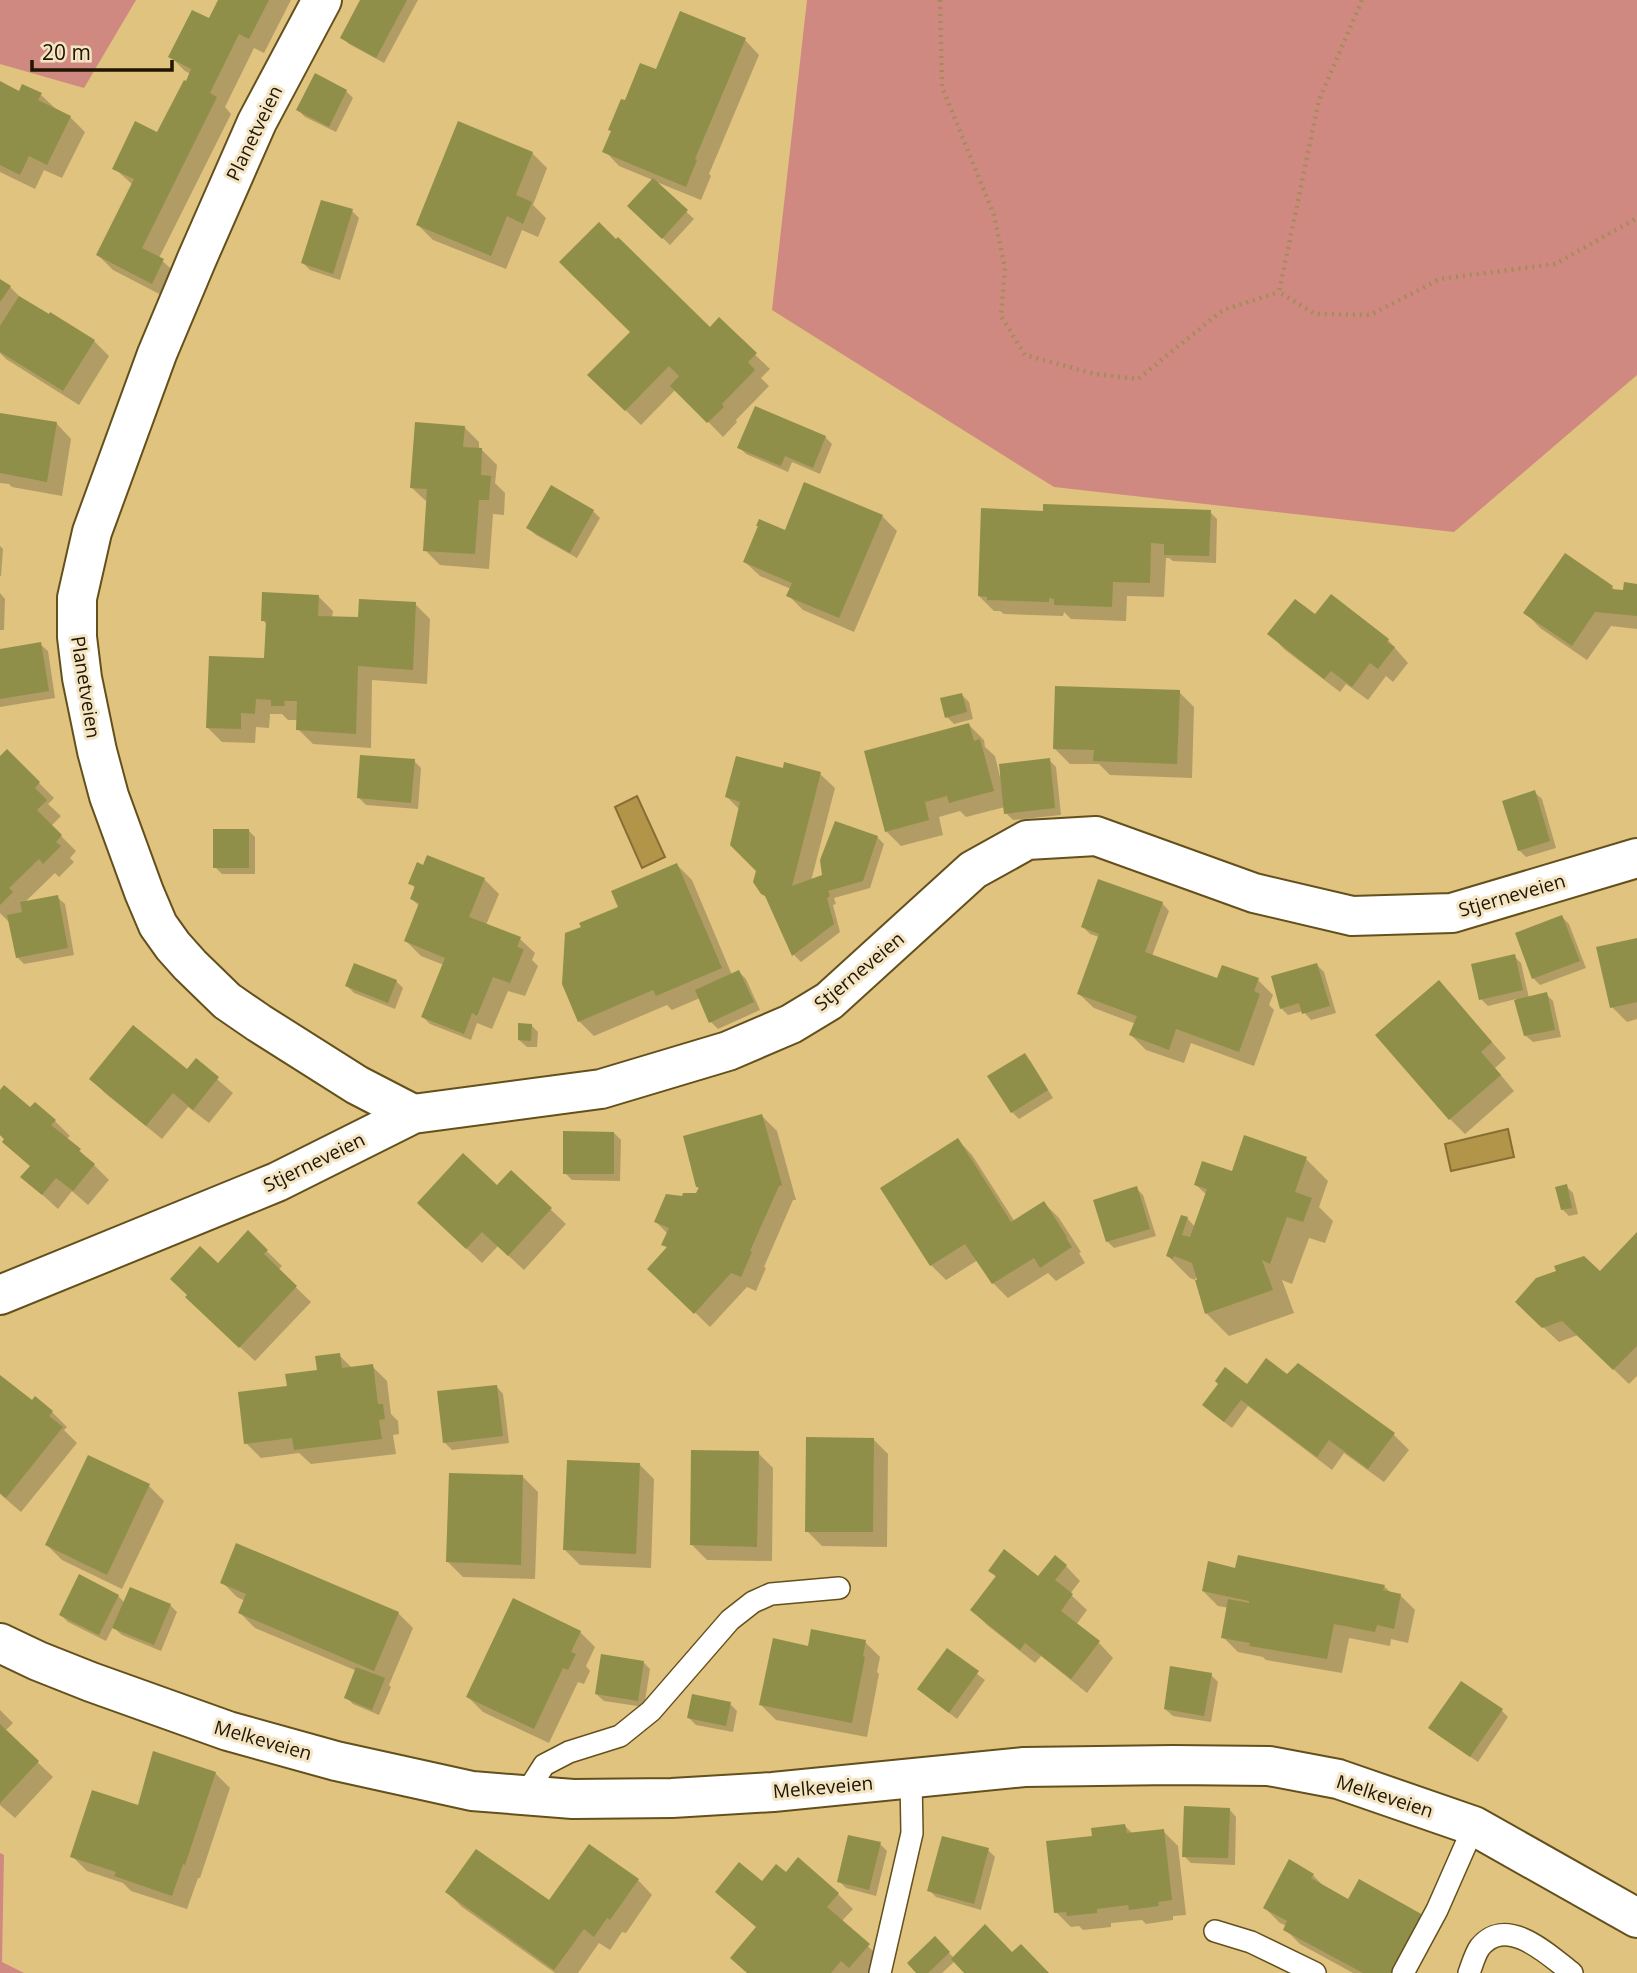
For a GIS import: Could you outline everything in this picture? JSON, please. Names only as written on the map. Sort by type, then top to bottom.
[{"type":"street","name":"Planetveien","points":[[323,0],[257,122],[157,354],[92,532],[78,598],[77,637],[82,678],[109,796],[158,925],[190,965],[227,1001],[357,1085],[413,1114]]},
{"type":"street","name":"Stjerneveien","points":[[0,1295],[277,1181],[413,1114],[601,1089],[728,1051],[791,1024],[830,1001],[974,870],[1027,840],[1096,836],[1254,893],[1352,916],[1452,913],[1637,858]]},
{"type":"street","name":"Melkeveien","points":[[0,1643],[91,1682],[228,1731],[337,1761],[472,1791],[573,1799],[672,1798],[773,1792],[1024,1767],[1269,1766],[1338,1779],[1474,1826],[1637,1918]]},
{"type":"lane","points":[[525,1795],[544,1765],[569,1752],[620,1736],[651,1711],[730,1620],[752,1602],[771,1594],[839,1588]]},
{"type":"lane","points":[[880,1973],[912,1833],[911,1778]]},
{"type":"lane","points":[[1403,1973],[1437,1910],[1474,1826]]},
{"type":"lane","points":[[1215,1931],[1251,1942],[1315,1973]]},
{"type":"lane","points":[[1469,1973],[1480,1947],[1494,1937],[1507,1935],[1532,1943],[1572,1973]]},
{"type":"path","points":[[940,0],[942,88],[994,215],[1005,268],[1001,316],[1025,355],[1095,374],[1138,379],[1223,310],[1279,292],[1315,314],[1370,315],[1440,279],[1555,264],[1637,218]]},
{"type":"path","points":[[1279,292],[1319,100],[1362,0]]},
{"type":"shaded area","points":[[0,0],[136,0],[84,88],[0,64]]},
{"type":"shaded area","points":[[807,0],[1637,0],[1637,375],[1454,532],[1054,487],[772,310]]},
{"type":"shaded area","points":[[637,796],[665,857],[642,868],[615,807]]},
{"type":"shaded area","points":[[1508,1129],[1514,1157],[1451,1171],[1445,1144]]},
{"type":"shaded area","points":[[0,1853],[4,1855],[2,1962],[24,1973],[0,1973]]},
{"type":"building","points":[[218,0],[269,0],[249,39],[239,34],[210,93],[217,97],[142,248],[164,259],[152,284],[96,255],[134,179],[112,169],[135,121],[157,132],[191,69],[168,57],[192,10],[209,18]]},
{"type":"building","points":[[360,0],[407,0],[376,58],[340,38]]},
{"type":"building","points":[[680,11],[746,38],[695,159],[697,160],[686,187],[602,152],[621,99],[625,100],[640,63],[656,69]]},
{"type":"building","points":[[315,73],[347,90],[329,127],[296,110]]},
{"type":"building","points":[[0,81],[19,91],[22,84],[42,93],[38,100],[71,116],[47,165],[29,156],[20,175],[0,165]]},
{"type":"building","points":[[458,121],[533,152],[516,195],[532,202],[523,224],[507,216],[491,256],[416,225]]},
{"type":"building","points":[[653,178],[688,210],[662,239],[627,206]]},
{"type":"building","points":[[321,200],[353,209],[333,274],[301,263]]},
{"type":"building","points":[[599,222],[616,239],[618,237],[710,327],[719,317],[757,353],[748,362],[755,370],[707,423],[670,386],[679,376],[669,366],[625,411],[587,375],[630,332],[559,262]]},
{"type":"building","points":[[0,279],[11,286],[0,302]]},
{"type":"building","points":[[19,296],[95,340],[63,391],[0,352],[0,326]]},
{"type":"building","points":[[755,406],[826,436],[813,468],[785,456],[781,466],[737,448]]},
{"type":"building","points":[[0,413],[57,422],[47,482],[0,473]]},
{"type":"building","points":[[415,422],[465,426],[463,447],[482,448],[481,475],[491,476],[489,500],[479,500],[475,554],[423,551],[427,489],[410,488]]},
{"type":"building","points":[[804,482],[883,515],[839,618],[786,596],[792,583],[743,562],[759,519],[785,530]]},
{"type":"building","points":[[551,485],[594,510],[570,553],[526,528]]},
{"type":"building","points":[[1043,504],[1211,510],[1209,556],[1164,555],[1164,544],[1151,543],[1150,583],[1113,582],[1112,607],[1054,605],[1054,599],[1049,598],[1049,602],[987,600],[987,597],[978,596],[981,508],[1043,511]]},
{"type":"building","points":[[1565,553],[1613,586],[1611,589],[1623,590],[1624,582],[1637,584],[1637,616],[1595,612],[1572,646],[1523,613]]},
{"type":"building","points":[[262,592],[319,595],[318,616],[358,617],[359,599],[416,602],[413,670],[358,666],[356,734],[296,730],[297,701],[284,701],[285,706],[271,706],[271,700],[256,699],[255,714],[241,713],[241,729],[206,728],[209,656],[264,658],[266,621],[261,621]]},
{"type":"building","points":[[1331,594],[1389,639],[1387,642],[1395,647],[1378,669],[1370,663],[1352,687],[1331,671],[1324,679],[1267,634],[1295,599],[1315,614]]},
{"type":"building","points":[[41,642],[49,691],[0,699],[0,649]]},
{"type":"building","points":[[1055,686],[1180,690],[1177,764],[1093,761],[1094,750],[1053,749]]},
{"type":"building","points":[[962,693],[967,712],[945,718],[940,698]]},
{"type":"building","points":[[969,723],[974,741],[980,739],[994,791],[949,803],[947,796],[925,802],[929,820],[885,832],[864,751]]},
{"type":"building","points":[[7,749],[40,782],[35,788],[47,800],[37,810],[62,835],[56,842],[61,846],[43,864],[39,859],[9,888],[13,892],[0,905],[0,756]]},
{"type":"building","points":[[360,755],[415,759],[411,803],[357,798]]},
{"type":"building","points":[[736,756],[783,768],[784,762],[821,772],[792,886],[822,875],[820,860],[835,821],[878,836],[863,881],[828,891],[830,896],[827,898],[834,924],[792,956],[765,896],[753,882],[756,871],[730,845],[740,802],[725,797]]},
{"type":"building","points":[[1050,758],[1055,808],[1004,814],[999,764]]},
{"type":"building","points":[[1535,790],[1550,841],[1518,851],[1502,801]]},
{"type":"building","points":[[213,829],[249,829],[249,868],[213,868]]},
{"type":"building","points":[[427,855],[485,878],[469,917],[521,937],[517,947],[524,949],[510,983],[493,977],[477,1016],[472,1013],[464,1034],[421,1017],[445,958],[404,941],[419,903],[410,899],[415,886],[408,884],[417,862],[423,865]]},
{"type":"building","points":[[677,863],[722,968],[656,996],[653,990],[578,1022],[562,984],[565,933],[581,927],[579,923],[618,907],[611,891]]},
{"type":"building","points":[[1098,879],[1163,902],[1145,952],[1217,978],[1222,965],[1259,978],[1254,991],[1260,994],[1239,1052],[1176,1029],[1169,1050],[1129,1035],[1137,1016],[1077,994],[1099,934],[1081,927]]},
{"type":"building","points":[[58,895],[68,948],[16,958],[7,915],[22,912],[20,902]]},
{"type":"building","points":[[1562,915],[1580,961],[1532,979],[1515,933]]},
{"type":"building","points":[[1637,938],[1637,1002],[1610,1008],[1596,947]]},
{"type":"building","points":[[1515,954],[1523,990],[1479,1000],[1471,964]]},
{"type":"building","points":[[354,963],[397,980],[388,1003],[345,986]]},
{"type":"building","points":[[1317,963],[1330,1006],[1302,1014],[1299,1003],[1280,1009],[1271,976]]},
{"type":"building","points":[[739,970],[754,1002],[709,1023],[695,990]]},
{"type":"building","points":[[1439,980],[1492,1042],[1481,1052],[1501,1075],[1449,1120],[1375,1035]]},
{"type":"building","points":[[1547,992],[1555,1030],[1524,1036],[1514,1000]]},
{"type":"building","points":[[518,1023],[532,1024],[531,1041],[518,1040]]},
{"type":"building","points":[[133,1025],[187,1069],[196,1058],[219,1077],[193,1110],[173,1093],[146,1126],[89,1079]]},
{"type":"building","points":[[1025,1053],[1048,1090],[1011,1113],[987,1076]]},
{"type":"building","points":[[4,1085],[30,1107],[35,1102],[56,1120],[51,1125],[95,1164],[73,1191],[56,1178],[42,1195],[20,1177],[30,1166],[2,1142],[4,1139],[0,1135],[0,1090]]},
{"type":"building","points":[[762,1114],[782,1185],[779,1186],[750,1251],[752,1252],[741,1277],[731,1273],[694,1314],[647,1269],[667,1247],[661,1245],[669,1228],[654,1222],[666,1194],[682,1196],[683,1193],[696,1193],[699,1187],[696,1187],[683,1136]]},
{"type":"building","points":[[563,1131],[614,1132],[614,1174],[563,1174]]},
{"type":"building","points":[[1244,1135],[1307,1157],[1295,1192],[1312,1198],[1303,1222],[1287,1217],[1270,1264],[1262,1260],[1273,1290],[1205,1314],[1192,1263],[1166,1256],[1181,1215],[1188,1217],[1182,1235],[1190,1237],[1207,1189],[1194,1185],[1202,1161],[1232,1171]]},
{"type":"building","points":[[958,1138],[1011,1222],[1044,1201],[1072,1247],[1040,1268],[1034,1258],[992,1284],[965,1244],[930,1266],[880,1188]]},
{"type":"building","points":[[463,1153],[497,1185],[511,1170],[552,1208],[508,1256],[482,1232],[466,1249],[417,1203]]},
{"type":"building","points":[[1567,1184],[1572,1208],[1561,1210],[1555,1187]]},
{"type":"building","points":[[1137,1186],[1150,1229],[1106,1242],[1093,1200]]},
{"type":"building","points":[[248,1230],[268,1250],[264,1254],[297,1286],[239,1348],[185,1297],[187,1295],[170,1279],[200,1246],[218,1263]]},
{"type":"building","points":[[1637,1232],[1637,1346],[1613,1370],[1562,1321],[1542,1328],[1515,1302],[1536,1278],[1556,1271],[1554,1266],[1584,1256],[1600,1271]]},
{"type":"building","points":[[340,1353],[342,1368],[373,1364],[378,1404],[383,1404],[385,1419],[379,1420],[382,1439],[294,1450],[292,1438],[244,1444],[238,1392],[287,1386],[285,1374],[317,1370],[315,1356]]},
{"type":"building","points":[[1266,1358],[1287,1374],[1298,1363],[1395,1433],[1368,1469],[1329,1440],[1317,1457],[1241,1400],[1224,1422],[1202,1405],[1218,1384],[1215,1381],[1225,1367],[1247,1384]]},
{"type":"building","points":[[0,1375],[32,1400],[35,1396],[53,1411],[49,1416],[63,1427],[6,1498],[0,1493]]},
{"type":"building","points":[[497,1385],[503,1436],[443,1443],[437,1391]]},
{"type":"building","points":[[806,1437],[874,1438],[873,1532],[805,1532]]},
{"type":"building","points":[[691,1450],[759,1451],[757,1547],[690,1545]]},
{"type":"building","points":[[88,1455],[150,1484],[107,1575],[45,1545]]},
{"type":"building","points":[[567,1460],[640,1463],[636,1554],[563,1550]]},
{"type":"building","points":[[449,1473],[523,1475],[521,1565],[446,1562]]},
{"type":"building","points":[[236,1543],[399,1612],[374,1671],[238,1613],[246,1594],[220,1583]]},
{"type":"building","points":[[1004,1549],[1038,1576],[1055,1555],[1067,1565],[1055,1580],[1073,1594],[1061,1611],[1100,1641],[1071,1679],[1025,1643],[1020,1650],[970,1610],[996,1576],[988,1571]]},
{"type":"building","points":[[1238,1555],[1385,1585],[1383,1590],[1401,1594],[1394,1629],[1377,1625],[1375,1632],[1334,1624],[1327,1659],[1249,1646],[1250,1643],[1221,1638],[1228,1599],[1249,1601],[1202,1591],[1208,1561],[1235,1568]]},
{"type":"building","points":[[79,1574],[119,1595],[99,1635],[59,1615]]},
{"type":"building","points":[[130,1587],[171,1604],[154,1645],[112,1628]]},
{"type":"building","points":[[513,1598],[581,1631],[571,1652],[576,1654],[568,1670],[563,1668],[534,1729],[466,1697]]},
{"type":"building","points":[[811,1629],[866,1640],[852,1723],[759,1705],[773,1638],[808,1646]]},
{"type":"building","points":[[947,1648],[979,1671],[949,1713],[917,1689]]},
{"type":"building","points":[[601,1654],[644,1661],[638,1701],[595,1694]]},
{"type":"building","points":[[1170,1666],[1212,1673],[1204,1716],[1164,1709]]},
{"type":"building","points":[[356,1667],[385,1678],[372,1710],[344,1698]]},
{"type":"building","points":[[1461,1681],[1503,1709],[1470,1757],[1428,1728]]},
{"type":"building","points":[[692,1694],[731,1702],[726,1726],[687,1718]]},
{"type":"building","points":[[0,1724],[39,1761],[0,1803]]},
{"type":"building","points":[[153,1751],[216,1772],[172,1896],[114,1876],[116,1872],[70,1857],[92,1790],[138,1805]]},
{"type":"building","points":[[1184,1806],[1230,1808],[1228,1858],[1182,1857]]},
{"type":"building","points":[[1125,1824],[1127,1833],[1164,1829],[1172,1900],[1158,1902],[1159,1906],[1129,1910],[1128,1905],[1097,1909],[1097,1913],[1067,1916],[1066,1912],[1054,1913],[1046,1841],[1092,1836],[1091,1828]]},
{"type":"building","points":[[848,1835],[881,1842],[869,1890],[837,1882]]},
{"type":"building","points":[[942,1836],[989,1848],[974,1904],[927,1891]]},
{"type":"building","points":[[589,1844],[639,1879],[610,1920],[607,1918],[594,1937],[584,1929],[554,1970],[445,1892],[476,1849],[549,1900]]},
{"type":"building","points":[[798,1857],[839,1893],[827,1907],[870,1944],[849,1968],[841,1961],[831,1973],[747,1973],[730,1958],[756,1927],[715,1892],[739,1862],[762,1881],[776,1864],[786,1872]]},
{"type":"building","points":[[1289,1859],[1314,1874],[1311,1878],[1348,1899],[1359,1879],[1423,1915],[1391,1973],[1363,1973],[1283,1930],[1287,1921],[1263,1908]]},
{"type":"building","points":[[985,1924],[1012,1952],[1021,1944],[1049,1973],[964,1973],[951,1959]]},
{"type":"building","points":[[935,1936],[950,1952],[928,1973],[916,1973],[907,1963]]}]
